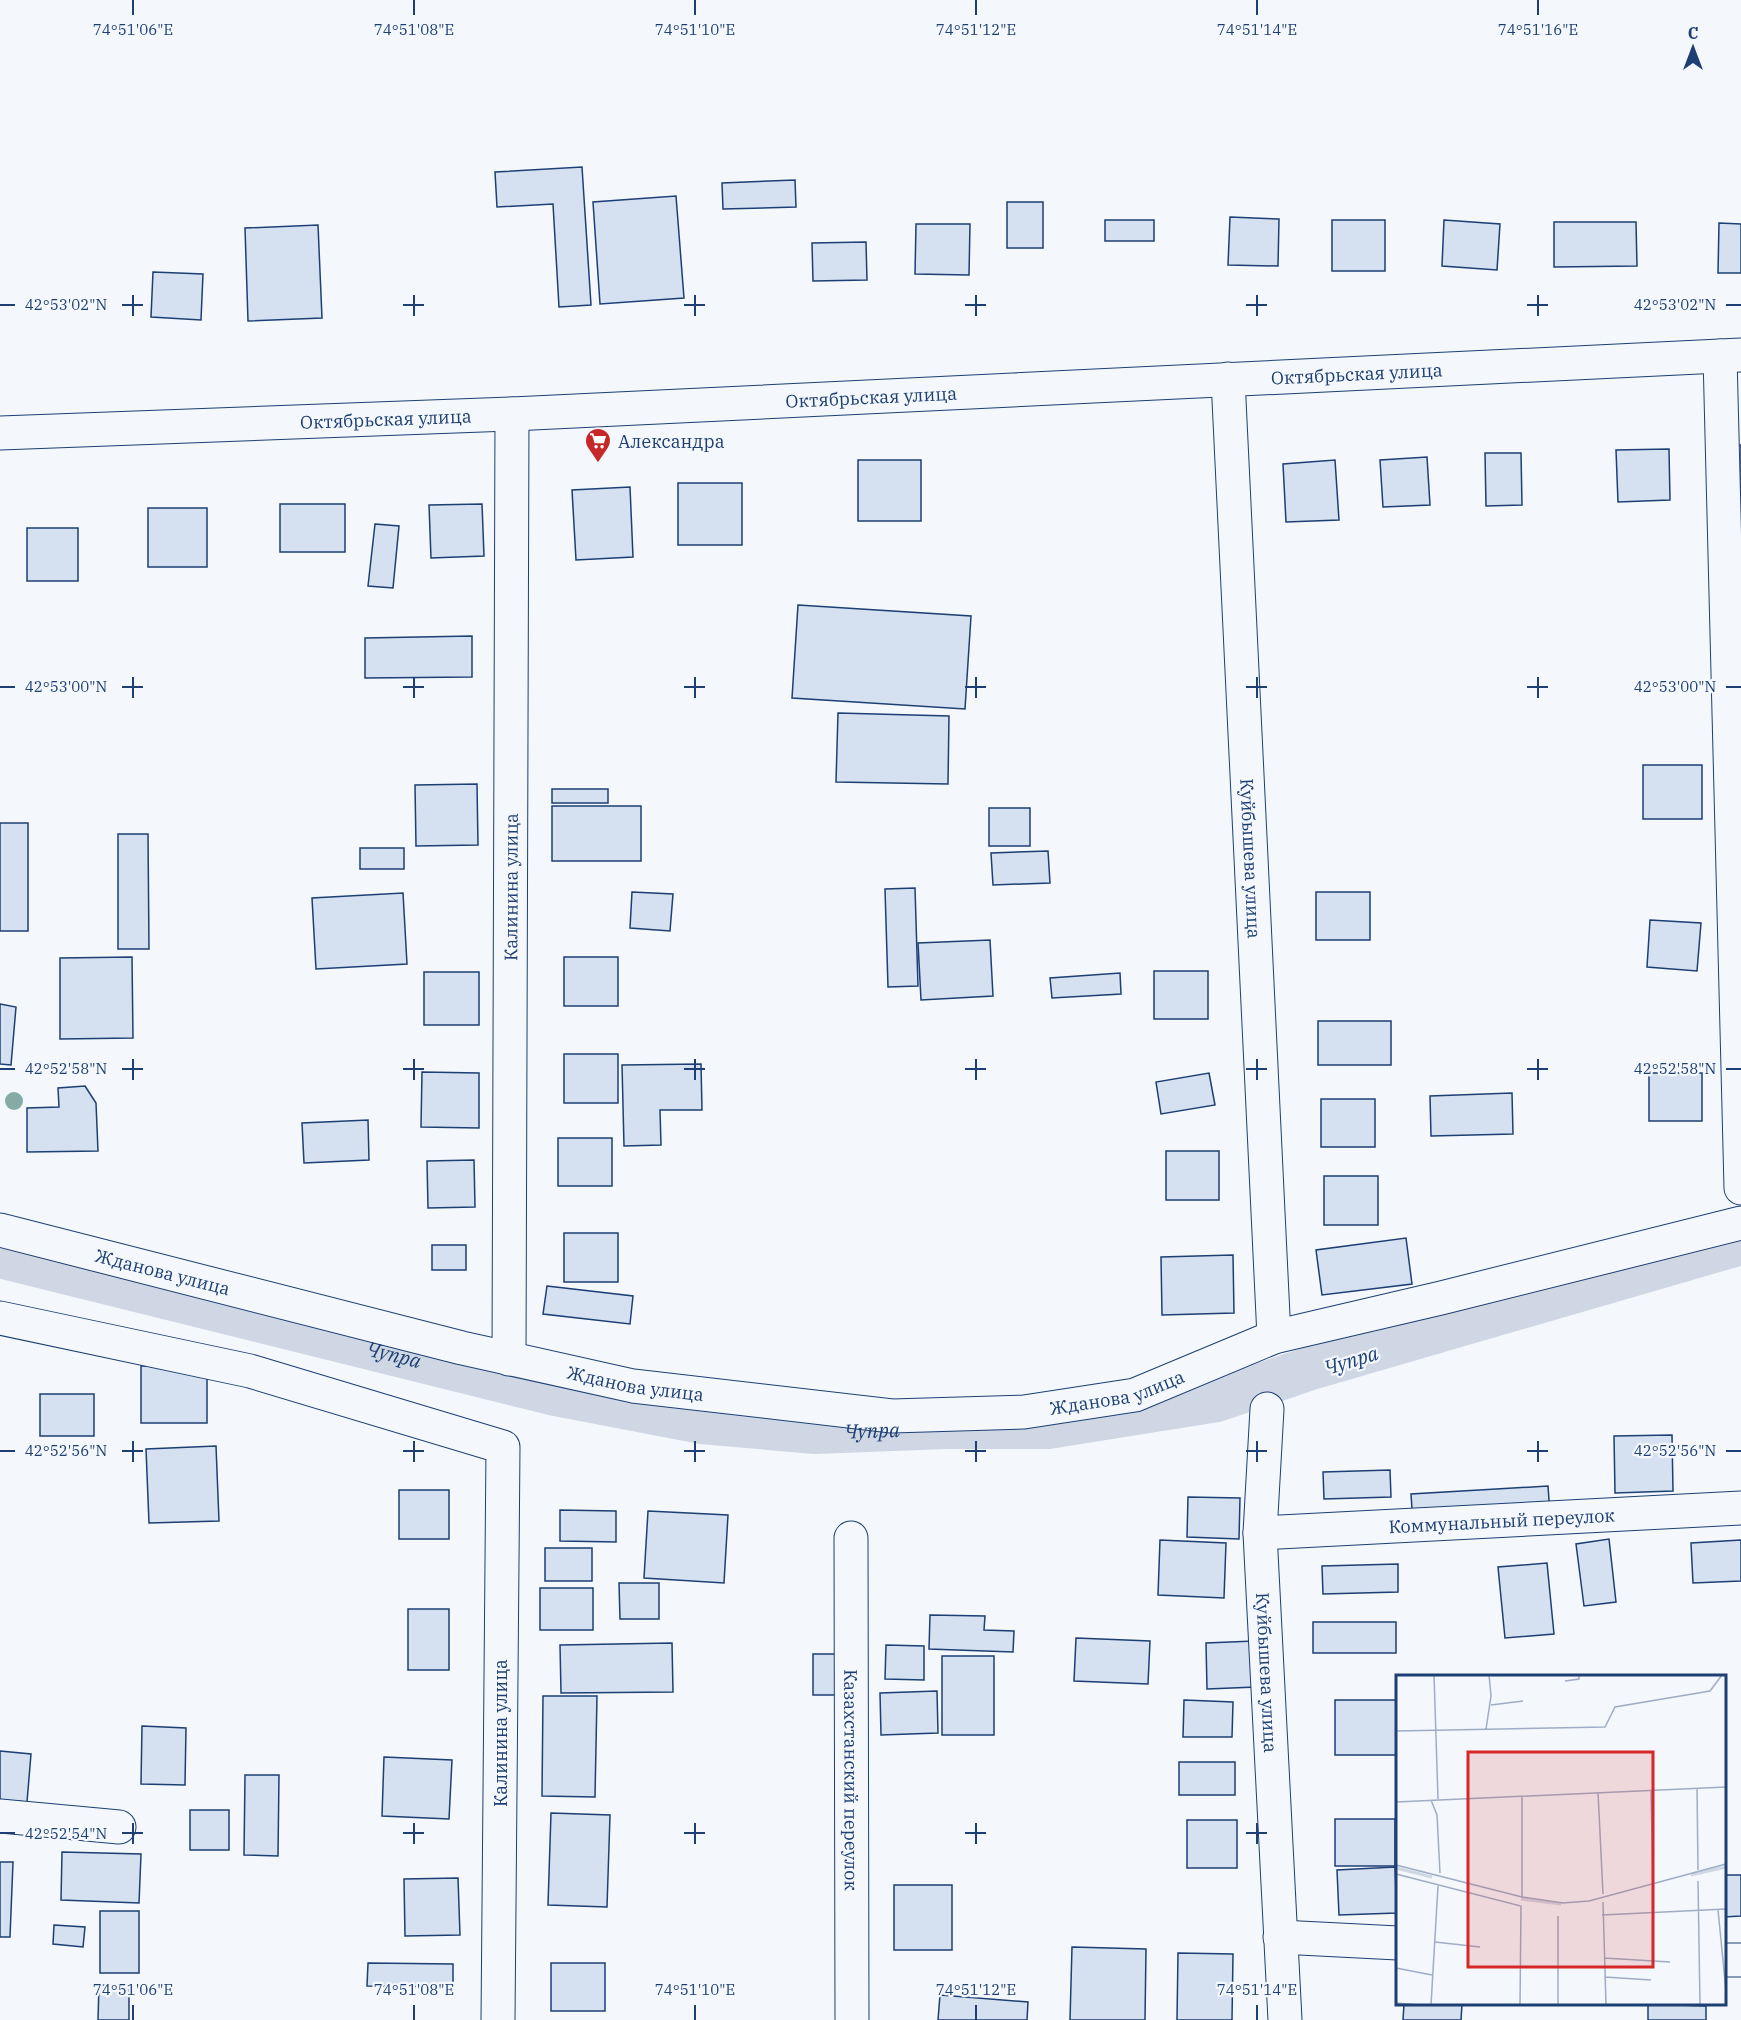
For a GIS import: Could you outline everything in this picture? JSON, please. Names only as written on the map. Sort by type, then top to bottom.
[{"type":"street","name":"Октябрьская улица","points":[[0,433],[512,414],[1731,355]]},
{"type":"street","points":[[1731,355],[1741,1188]]},
{"type":"street","name":"Куйбышева улица","points":[[1228,379],[1274,1337]]},
{"type":"street","name":"Калинина улица","points":[[509,1359],[512,414]]},
{"type":"street","name":"Жданова улица","points":[[0,1230],[509,1359],[633,1386],[892,1416],[1024,1412],[1135,1395],[1274,1337],[1741,1223]]},
{"type":"street","name":"Калинина улица","points":[[0,1318],[250,1371],[503,1447],[498,2020]]},
{"type":"street","name":"Куйбышева улица","points":[[1267,1409],[1260,1533],[1284,2020]]},
{"type":"street","name":"Коммунальный переулок","points":[[1260,1533],[1741,1508]]},
{"type":"street","name":"Казахстанский переулок","points":[[851,1538],[852,2020]]},
{"type":"street","points":[[0,1816],[119,1827]]},
{"type":"street","points":[[1281,1937],[1396,1943]]},
{"type":"building","points":[[582,167],[591,305],[559,307],[553,204],[497,207],[495,172]]},
{"type":"building","points":[[795,180],[796,207],[723,209],[722,183]]},
{"type":"building","points":[[676,196],[684,298],[600,304],[593,202]]},
{"type":"building","points":[[1007,202],[1043,202],[1043,248],[1007,248]]},
{"type":"building","points":[[1230,217],[1279,219],[1278,266],[1228,265]]},
{"type":"building","points":[[1105,220],[1154,220],[1154,241],[1105,241]]},
{"type":"building","points":[[1332,220],[1385,220],[1385,271],[1332,271]]},
{"type":"building","points":[[1444,220],[1500,224],[1497,270],[1442,266]]},
{"type":"building","points":[[1554,222],[1636,222],[1637,266],[1554,267]]},
{"type":"building","points":[[1719,223],[1741,224],[1741,273],[1718,273]]},
{"type":"building","points":[[916,224],[970,224],[969,275],[915,274]]},
{"type":"building","points":[[318,225],[322,318],[248,321],[245,228]]},
{"type":"building","points":[[866,242],[867,280],[813,281],[812,243]]},
{"type":"building","points":[[153,272],[203,274],[201,320],[151,317]]},
{"type":"building","points":[[1736,445],[1741,445],[1741,498],[1736,498]]},
{"type":"building","points":[[1669,449],[1670,500],[1618,502],[1616,450]]},
{"type":"building","points":[[1485,453],[1521,453],[1522,505],[1486,506]]},
{"type":"building","points":[[1427,457],[1430,505],[1383,507],[1380,460]]},
{"type":"building","points":[[858,460],[921,460],[921,521],[858,521]]},
{"type":"building","points":[[1335,460],[1339,520],[1286,522],[1283,464]]},
{"type":"building","points":[[678,483],[742,483],[742,545],[678,545]]},
{"type":"building","points":[[630,487],[633,557],[576,560],[572,490]]},
{"type":"building","points":[[280,504],[345,504],[345,552],[280,552]]},
{"type":"building","points":[[482,504],[484,556],[431,558],[429,505]]},
{"type":"building","points":[[148,508],[207,508],[207,567],[148,567]]},
{"type":"building","points":[[375,524],[399,526],[393,588],[368,586]]},
{"type":"building","points":[[27,528],[78,528],[78,581],[27,581]]},
{"type":"building","points":[[798,605],[971,616],[965,709],[792,698]]},
{"type":"building","points":[[472,636],[472,677],[365,678],[365,638]]},
{"type":"building","points":[[838,713],[949,716],[948,784],[836,782]]},
{"type":"building","points":[[1643,765],[1702,765],[1702,819],[1643,819]]},
{"type":"building","points":[[477,784],[478,845],[416,846],[415,785]]},
{"type":"building","points":[[552,789],[608,789],[608,803],[552,803]]},
{"type":"building","points":[[552,806],[641,806],[641,861],[552,861]]},
{"type":"building","points":[[989,808],[1030,808],[1030,846],[989,846]]},
{"type":"building","points":[[0,823],[28,823],[28,931],[0,931]]},
{"type":"building","points":[[118,834],[148,834],[149,949],[118,949]]},
{"type":"building","points":[[360,848],[404,848],[404,869],[360,869]]},
{"type":"building","points":[[1048,851],[1050,883],[993,885],[991,853]]},
{"type":"building","points":[[915,888],[918,986],[888,987],[885,889]]},
{"type":"building","points":[[632,892],[673,894],[670,931],[630,928]]},
{"type":"building","points":[[1316,892],[1370,892],[1370,940],[1316,940]]},
{"type":"building","points":[[403,893],[407,964],[316,969],[312,898]]},
{"type":"building","points":[[1650,920],[1701,923],[1697,971],[1647,967]]},
{"type":"building","points":[[990,940],[993,996],[921,1000],[918,943]]},
{"type":"building","points":[[132,957],[133,1038],[60,1039],[60,958]]},
{"type":"building","points":[[564,957],[618,957],[618,1006],[564,1006]]},
{"type":"building","points":[[1154,971],[1208,971],[1208,1019],[1154,1019]]},
{"type":"building","points":[[424,972],[479,972],[479,1025],[424,1025]]},
{"type":"building","points":[[1120,973],[1121,994],[1052,998],[1050,978]]},
{"type":"building","points":[[0,1004],[16,1007],[11,1065],[0,1064]]},
{"type":"building","points":[[1318,1021],[1391,1021],[1391,1065],[1318,1065]]},
{"type":"building","points":[[564,1054],[618,1054],[618,1103],[564,1103]]},
{"type":"building","points":[[701,1064],[702,1110],[660,1110],[661,1145],[624,1146],[622,1065]]},
{"type":"building","points":[[422,1072],[479,1073],[479,1128],[421,1127]]},
{"type":"building","points":[[1209,1073],[1215,1105],[1161,1114],[1156,1082]]},
{"type":"building","points":[[1649,1073],[1702,1073],[1702,1121],[1649,1121]]},
{"type":"building","points":[[85,1086],[96,1103],[98,1151],[27,1152],[27,1108],[59,1107],[58,1088]]},
{"type":"building","points":[[1512,1093],[1513,1134],[1431,1136],[1430,1096]]},
{"type":"building","points":[[1321,1099],[1375,1099],[1375,1147],[1321,1147]]},
{"type":"building","points":[[368,1120],[369,1160],[304,1163],[302,1123]]},
{"type":"building","points":[[558,1138],[612,1138],[612,1186],[558,1186]]},
{"type":"building","points":[[1166,1151],[1219,1151],[1219,1200],[1166,1200]]},
{"type":"building","points":[[474,1160],[475,1207],[428,1208],[427,1161]]},
{"type":"building","points":[[1324,1176],[1378,1176],[1378,1225],[1324,1225]]},
{"type":"building","points":[[564,1233],[618,1233],[618,1282],[564,1282]]},
{"type":"building","points":[[1406,1238],[1412,1284],[1322,1295],[1316,1250]]},
{"type":"building","points":[[432,1245],[466,1245],[466,1270],[432,1270]]},
{"type":"building","points":[[1233,1255],[1234,1313],[1162,1315],[1161,1257]]},
{"type":"building","points":[[547,1286],[633,1296],[630,1324],[543,1314]]},
{"type":"building","points":[[141,1366],[207,1366],[207,1423],[141,1423]]},
{"type":"building","points":[[40,1394],[94,1394],[94,1436],[40,1436]]},
{"type":"building","points":[[1672,1435],[1673,1491],[1615,1493],[1614,1436]]},
{"type":"building","points":[[216,1446],[219,1521],[149,1523],[146,1449]]},
{"type":"building","points":[[1390,1470],[1391,1497],[1324,1499],[1323,1472]]},
{"type":"building","points":[[1548,1486],[1550,1515],[1413,1524],[1411,1494]]},
{"type":"building","points":[[399,1490],[449,1490],[449,1539],[399,1539]]},
{"type":"building","points":[[1188,1497],[1240,1498],[1239,1539],[1187,1537]]},
{"type":"building","points":[[560,1510],[616,1511],[616,1542],[560,1541]]},
{"type":"building","points":[[648,1511],[728,1515],[724,1583],[644,1578]]},
{"type":"building","points":[[1609,1539],[1616,1602],[1584,1606],[1576,1544]]},
{"type":"building","points":[[1160,1540],[1226,1543],[1224,1598],[1158,1595]]},
{"type":"building","points":[[1741,1540],[1741,1581],[1693,1583],[1691,1543]]},
{"type":"building","points":[[545,1548],[592,1548],[592,1581],[545,1581]]},
{"type":"building","points":[[1547,1563],[1554,1634],[1505,1638],[1498,1567]]},
{"type":"building","points":[[1398,1564],[1398,1592],[1323,1594],[1322,1566]]},
{"type":"building","points":[[619,1583],[659,1583],[659,1619],[620,1619]]},
{"type":"building","points":[[540,1588],[593,1588],[593,1630],[540,1630]]},
{"type":"building","points":[[408,1609],[449,1609],[449,1670],[408,1670]]},
{"type":"building","points":[[930,1615],[985,1616],[984,1630],[1014,1631],[1013,1652],[929,1649]]},
{"type":"building","points":[[1313,1622],[1396,1622],[1396,1653],[1313,1653]]},
{"type":"building","points":[[1076,1638],[1150,1641],[1148,1684],[1074,1681]]},
{"type":"building","points":[[1254,1641],[1256,1687],[1207,1689],[1206,1643]]},
{"type":"building","points":[[672,1643],[673,1692],[561,1693],[560,1645]]},
{"type":"building","points":[[886,1645],[924,1646],[924,1680],[885,1679]]},
{"type":"building","points":[[813,1654],[835,1654],[835,1695],[813,1695]]},
{"type":"building","points":[[942,1656],[994,1656],[994,1735],[942,1735]]},
{"type":"building","points":[[937,1691],[938,1733],[881,1735],[880,1693]]},
{"type":"building","points":[[543,1696],[597,1696],[595,1797],[542,1796]]},
{"type":"building","points":[[1184,1700],[1233,1702],[1232,1737],[1183,1737]]},
{"type":"building","points":[[1335,1700],[1396,1700],[1396,1755],[1335,1755]]},
{"type":"building","points":[[142,1726],[186,1728],[185,1785],[141,1784]]},
{"type":"building","points":[[0,1751],[31,1754],[27,1802],[0,1800]]},
{"type":"building","points":[[384,1757],[452,1760],[449,1819],[382,1816]]},
{"type":"building","points":[[1179,1762],[1235,1762],[1235,1795],[1179,1795]]},
{"type":"building","points":[[245,1775],[279,1775],[278,1856],[244,1855]]},
{"type":"building","points":[[190,1810],[229,1810],[229,1850],[190,1850]]},
{"type":"building","points":[[551,1813],[610,1815],[607,1907],[548,1905]]},
{"type":"building","points":[[1335,1819],[1395,1819],[1395,1866],[1335,1866]]},
{"type":"building","points":[[1187,1820],[1237,1820],[1237,1868],[1187,1868]]},
{"type":"building","points":[[62,1852],[141,1854],[139,1903],[61,1900]]},
{"type":"building","points":[[0,1862],[13,1862],[10,1937],[0,1937]]},
{"type":"building","points":[[1395,1867],[1396,1913],[1339,1915],[1337,1870]]},
{"type":"building","points":[[1726,1875],[1741,1875],[1741,1916],[1726,1917]]},
{"type":"building","points":[[458,1878],[460,1935],[405,1936],[404,1879]]},
{"type":"building","points":[[894,1885],[952,1885],[952,1950],[894,1950]]},
{"type":"building","points":[[100,1911],[139,1911],[139,1973],[100,1973]]},
{"type":"building","points":[[54,1925],[85,1927],[83,1947],[53,1944]]},
{"type":"building","points":[[1072,1947],[1146,1949],[1145,2020],[1070,2020]]},
{"type":"building","points":[[1178,1953],[1233,1954],[1232,2020],[1177,2020]]},
{"type":"building","points":[[368,1963],[453,1964],[453,1987],[367,1986]]},
{"type":"building","points":[[551,1963],[605,1963],[605,2011],[551,2011]]},
{"type":"building","points":[[99,1985],[129,1986],[129,2020],[98,2020]]},
{"type":"building","points":[[940,1995],[1028,2002],[1027,2020],[938,2020]]},
{"type":"building","points":[[1404,2005],[1462,2005],[1461,2020],[1403,2020]]},
{"type":"building","points":[[1648,2005],[1706,2006],[1706,2020],[1648,2020]]},
{"type":"waterway","name":"Чупра","points":[[0,1256],[555,1394],[701,1422],[815,1432],[945,1427],[1048,1427],[1217,1400],[1314,1367],[1741,1243]]},
{"type":"place","name":"Александра","points":[[598,464]]}]
